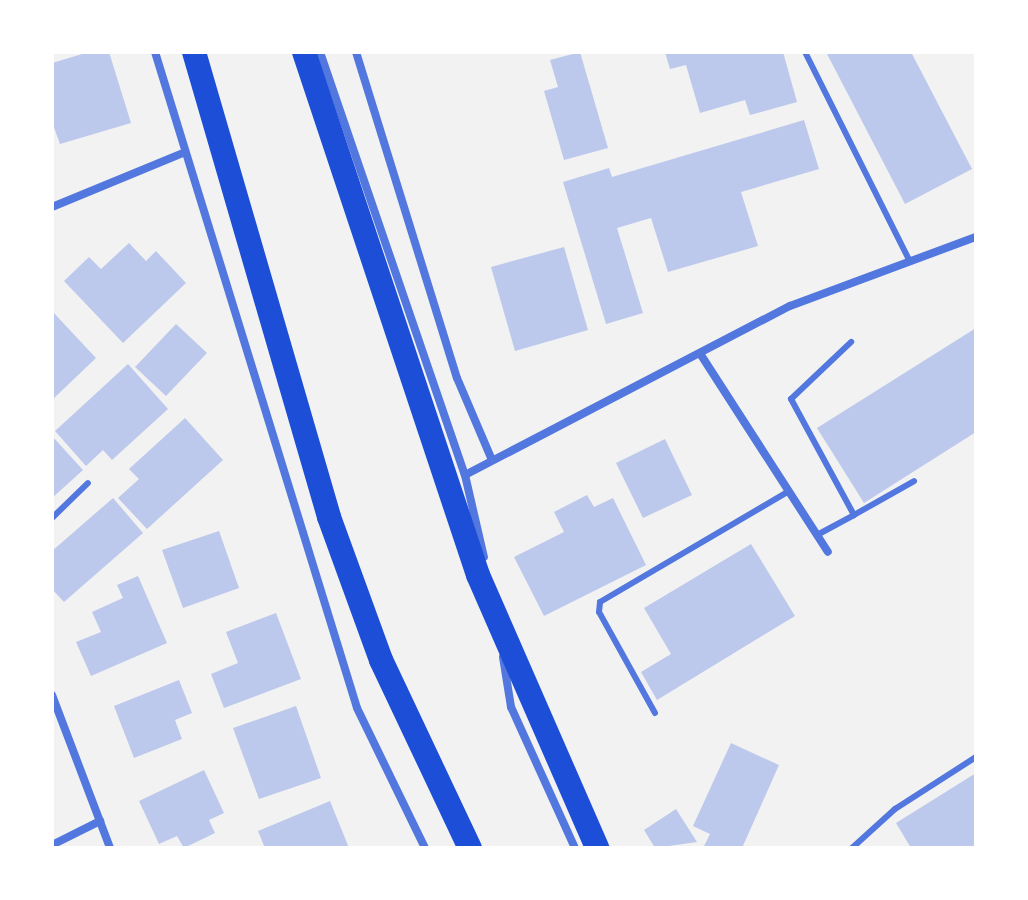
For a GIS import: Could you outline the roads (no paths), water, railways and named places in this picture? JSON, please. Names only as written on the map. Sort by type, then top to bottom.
[{"type":"highway","points":[[194,52],[329,517],[381,660],[470,848]]},
{"type":"highway","points":[[304,52],[384,312],[478,575],[597,848]]},
{"type":"street","points":[[155,52],[183,153],[357,708],[425,848]]},
{"type":"street","points":[[320,52],[465,475],[511,707],[575,848]]},
{"type":"street","points":[[356,52],[457,378],[492,460]]},
{"type":"street","points":[[52,207],[183,153]]},
{"type":"street","points":[[465,475],[701,355],[790,306],[908,258],[976,237]]},
{"type":"street","points":[[701,355],[828,552]]},
{"type":"street","points":[[52,695],[110,848]]},
{"type":"street","points":[[52,845],[100,821]]},
{"type":"lane","points":[[805,52],[908,258]]},
{"type":"lane","points":[[851,342],[791,399],[854,515]]},
{"type":"lane","points":[[817,535],[914,481]]},
{"type":"lane","points":[[52,518],[88,483]]},
{"type":"lane","points":[[655,713],[599,612],[600,602],[789,491]]},
{"type":"lane","points":[[852,848],[895,809],[976,757]]}]
